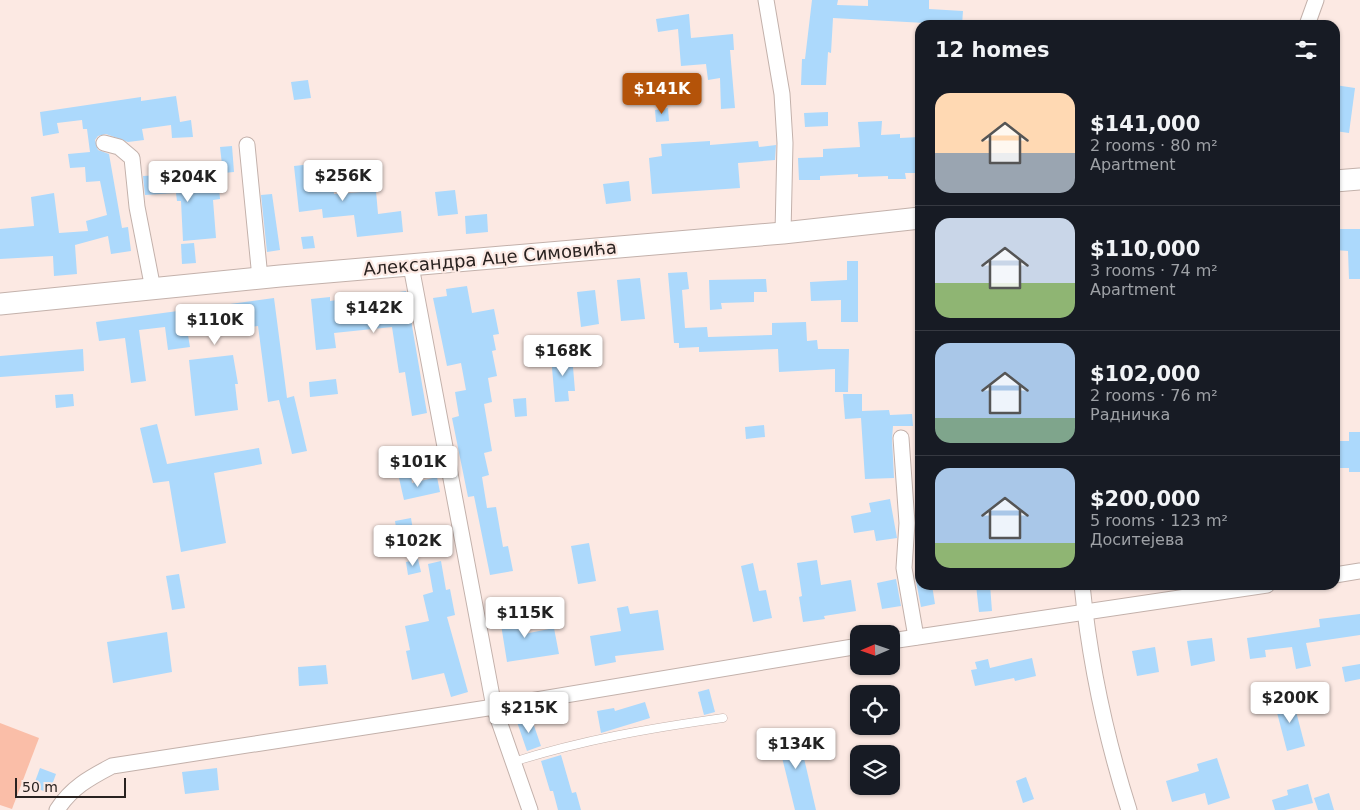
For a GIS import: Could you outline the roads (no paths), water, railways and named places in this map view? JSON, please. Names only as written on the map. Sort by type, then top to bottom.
[{"type":"street","points":[[766,0],[782,94],[785,143],[783,232]]},
{"type":"street","points":[[1309,20],[1316,0]]},
{"type":"street","points":[[104,143],[119,147],[132,158],[137,207],[152,289]]},
{"type":"street","points":[[247,145],[260,278]]},
{"type":"street","points":[[1340,181],[1360,179]]},
{"type":"street","name":"Александра Аце Симовића","points":[[0,304],[260,278],[411,266],[915,219]]},
{"type":"street","points":[[411,266],[494,707],[530,810]]},
{"type":"street","points":[[901,438],[907,523],[904,568],[916,637]]},
{"type":"street","points":[[1340,574],[1360,571]]},
{"type":"street","points":[[1083,590],[1096,690],[1110,752],[1129,810]]},
{"type":"street","points":[[900,640],[1234,590]]},
{"type":"street","points":[[58,810],[64,799],[84,780],[112,766],[494,707],[850,648]]},
{"type":"lane","points":[[513,762],[588,741],[723,718]]}]
